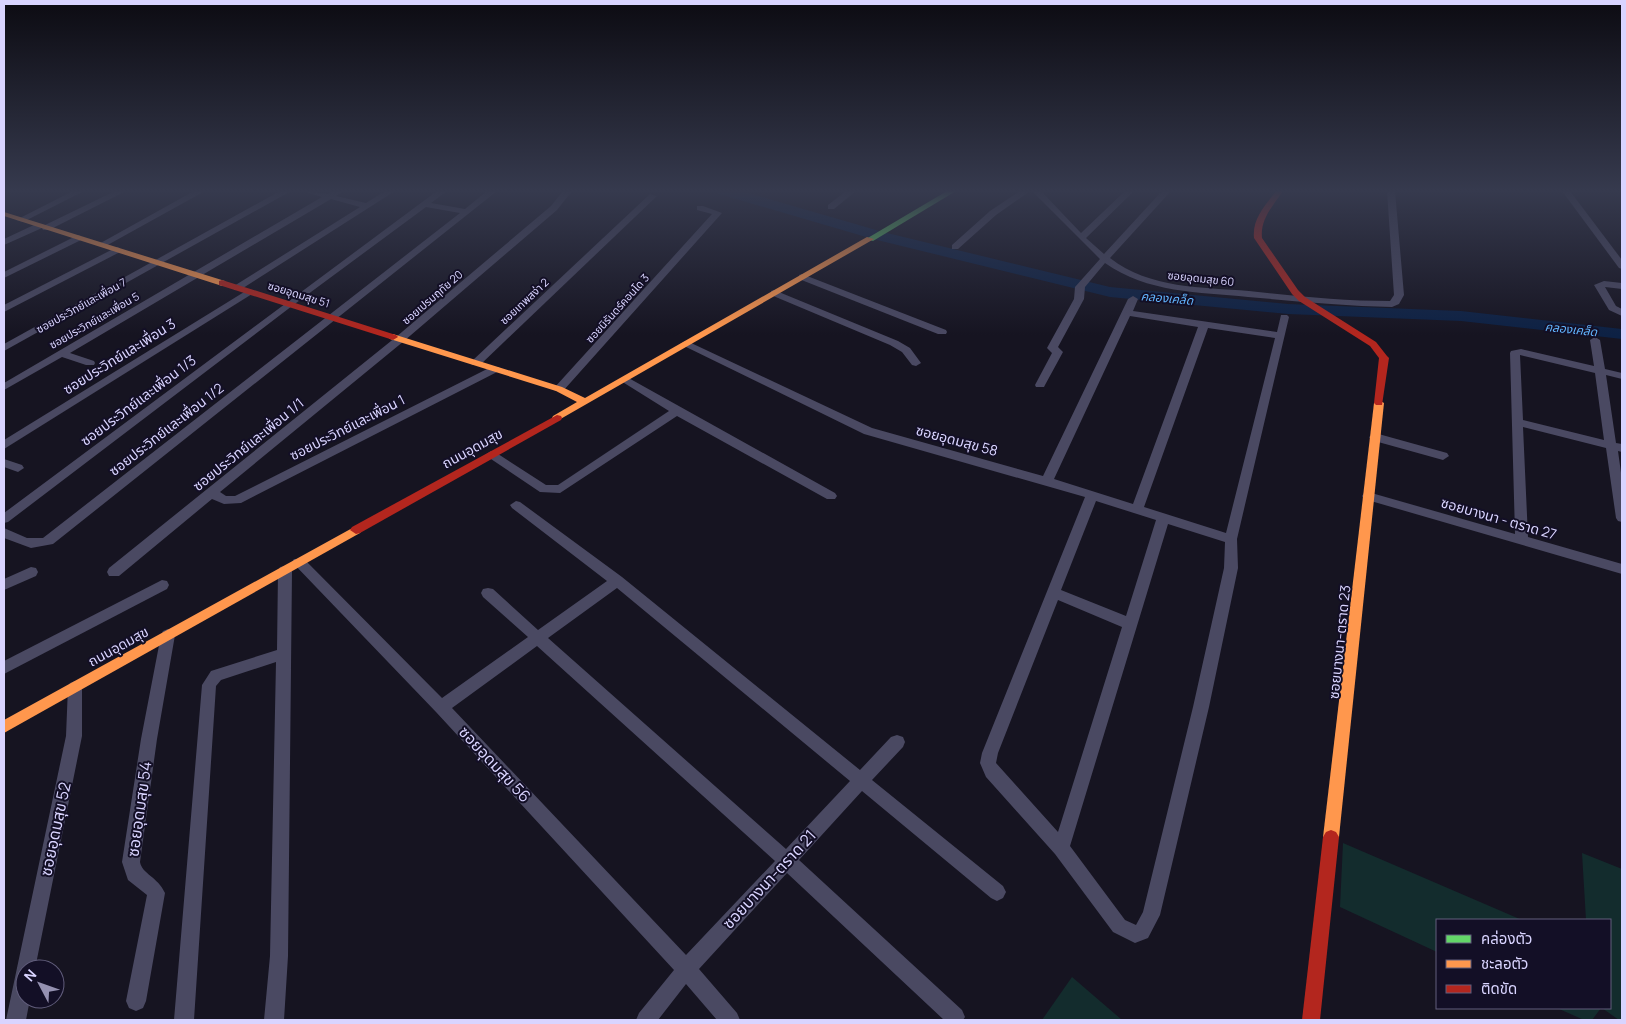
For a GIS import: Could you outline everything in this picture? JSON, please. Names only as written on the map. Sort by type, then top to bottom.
[{"type":"street","points":[[4,275],[76,239]]},
{"type":"street","name":"ซอยอุดมสุข 51","points":[[81,239],[559,389],[586,402]]},
{"type":"street","points":[[101,245],[113,239]]},
{"type":"street","name":"ซอยประวิทย์และเพื่อน 7","points":[[4,348],[202,239]]},
{"type":"street","name":"ซอยประวิทย์และเพื่อน 5","points":[[4,387],[259,239]]},
{"type":"street","points":[[237,288],[315,239]]},
{"type":"street","name":"ซอยประวิทย์และเพื่อน 1/3","points":[[4,519],[380,239]]},
{"type":"street","name":"ซอยประวิทย์และเพื่อน 1/2","points":[[8,535],[30,544],[38,545],[48,541],[434,239]]},
{"type":"street","name":"ซอยเปรมฤทัย 20","points":[[400,339],[518,239]]},
{"type":"street","name":"ซอยเทพสง่า 2","points":[[476,363],[608,239]]},
{"type":"street","name":"ซอยนิรันดร์คอนโด 3","points":[[559,389],[695,239]]},
{"type":"street","name":"ถนนอุดมสุข","points":[[4,727],[586,402],[868,239]]},
{"type":"street","points":[[955,247],[964,239]]},
{"type":"street","name":"ซอยอุดมสุข 60","points":[[1084,239],[1104,259],[1137,278],[1159,284],[1306,302],[1384,304],[1396,302],[1399,295],[1395,239]]},
{"type":"street","points":[[1040,385],[1058,352],[1052,348],[1079,299],[1082,284],[1123,239]]},
{"type":"street","points":[[1260,239],[1295,292],[1306,302]]},
{"type":"street","points":[[1601,239],[1622,266]]},
{"type":"street","points":[[4,309],[117,250]]},
{"type":"street","points":[[802,277],[942,332]]},
{"type":"street","points":[[1622,286],[1599,285],[1612,308],[1622,313]]},
{"type":"street","name":"ซอยประวิทย์และเพื่อน 3","points":[[4,444],[249,292]]},
{"type":"street","points":[[774,293],[894,343],[906,350],[916,363]]},
{"type":"street","points":[[1047,481],[1133,299]]},
{"type":"street","name":"ซอยบางนา-ตราด 23","points":[[1306,302],[1373,344],[1384,358],[1368,496],[1349,693],[1311,1020]]},
{"type":"street","points":[[1127,313],[1281,336]]},
{"type":"street","points":[[1092,496],[990,753],[988,763],[992,772],[1061,848],[1119,926],[1135,934],[1142,932],[1152,914],[1202,707],[1231,568],[1231,539],[1284,317]]},
{"type":"street","points":[[1137,510],[1204,324]]},
{"type":"street","name":"ซอยประวิทย์และเพื่อน 1/1","points":[[114,572],[400,339]]},
{"type":"street","points":[[1595,340],[1617,447],[1622,518]]},
{"type":"street","name":"ซอยอุดมสุข 58","points":[[685,344],[855,426],[1047,481],[1231,539]]},
{"type":"street","points":[[1522,540],[1515,353],[1521,352],[1622,376]]},
{"type":"street","points":[[60,354],[90,364]]},
{"type":"street","name":"ซอยประวิทย์และเพื่อน 1","points":[[212,492],[224,500],[237,500],[495,369]]},
{"type":"street","points":[[624,379],[677,411],[831,496]]},
{"type":"street","points":[[491,455],[544,489],[560,489],[677,411]]},
{"type":"street","points":[[1517,422],[1617,447]]},
{"type":"street","points":[[1375,438],[1443,456]]},
{"type":"street","points":[[4,463],[18,468]]},
{"type":"street","name":"ซอยบางนา - ตราด 27","points":[[1368,496],[1622,569]]},
{"type":"street","points":[[516,506],[617,581],[997,892]]},
{"type":"street","points":[[1061,848],[1164,518]]},
{"type":"street","points":[[274,1020],[279,956],[284,654],[292,566]]},
{"type":"street","name":"ซอยอุดมสุข 56","points":[[292,566],[442,707],[686,969],[730,1020]]},
{"type":"street","points":[[4,585],[31,572]]},
{"type":"street","points":[[442,707],[617,581]]},
{"type":"street","points":[[4,668],[162,584]]},
{"type":"street","points":[[488,593],[786,860],[955,1016]]},
{"type":"street","points":[[1054,593],[1130,624]]},
{"type":"street","name":"ซอยอุดมสุข 54","points":[[136,1000],[156,893],[152,885],[132,872],[131,862],[149,739],[168,635]]},
{"type":"street","points":[[184,1020],[209,685],[216,675],[284,654]]},
{"type":"street","name":"ซอยอุดมสุข 52","points":[[28,959],[74,736],[75,688]]},
{"type":"street","name":"ซอยบางนา-ตราด 21","points":[[646,1020],[686,969],[897,742]]},
{"type":"green space","points":[[1343,843],[1520,919],[1436,919],[1436,952],[1340,907]]},
{"type":"green space","points":[[1582,853],[1622,869],[1622,1020],[1619,1020],[1603,1009],[1611,1009],[1611,919],[1586,919]]},
{"type":"green space","points":[[1072,977],[1122,1020],[1042,1020]]},
{"type":"green space","points":[[1559,1009],[1600,1009],[1592,1020],[1584,1020]]},
{"type":"waterway","name":"คลองเคล็ด","points":[[890,239],[1110,292],[1288,309],[1461,316],[1622,334]]},
{"type":"traffic: slow","points":[[82,239],[222,283]]},
{"type":"traffic: slow","points":[[557,418],[870,239]]},
{"type":"traffic: slow","points":[[393,337],[559,389],[585,402]]},
{"type":"traffic: slow","points":[[1331,837],[1379,403]]},
{"type":"traffic: slow","points":[[4,727],[356,530]]},
{"type":"traffic: jam","points":[[1259,239],[1295,292],[1302,299],[1373,344],[1384,358],[1379,403]]},
{"type":"traffic: jam","points":[[222,283],[393,337]]},
{"type":"traffic: jam","points":[[356,530],[557,418]]},
{"type":"traffic: jam","points":[[1311,1020],[1331,837]]}]
